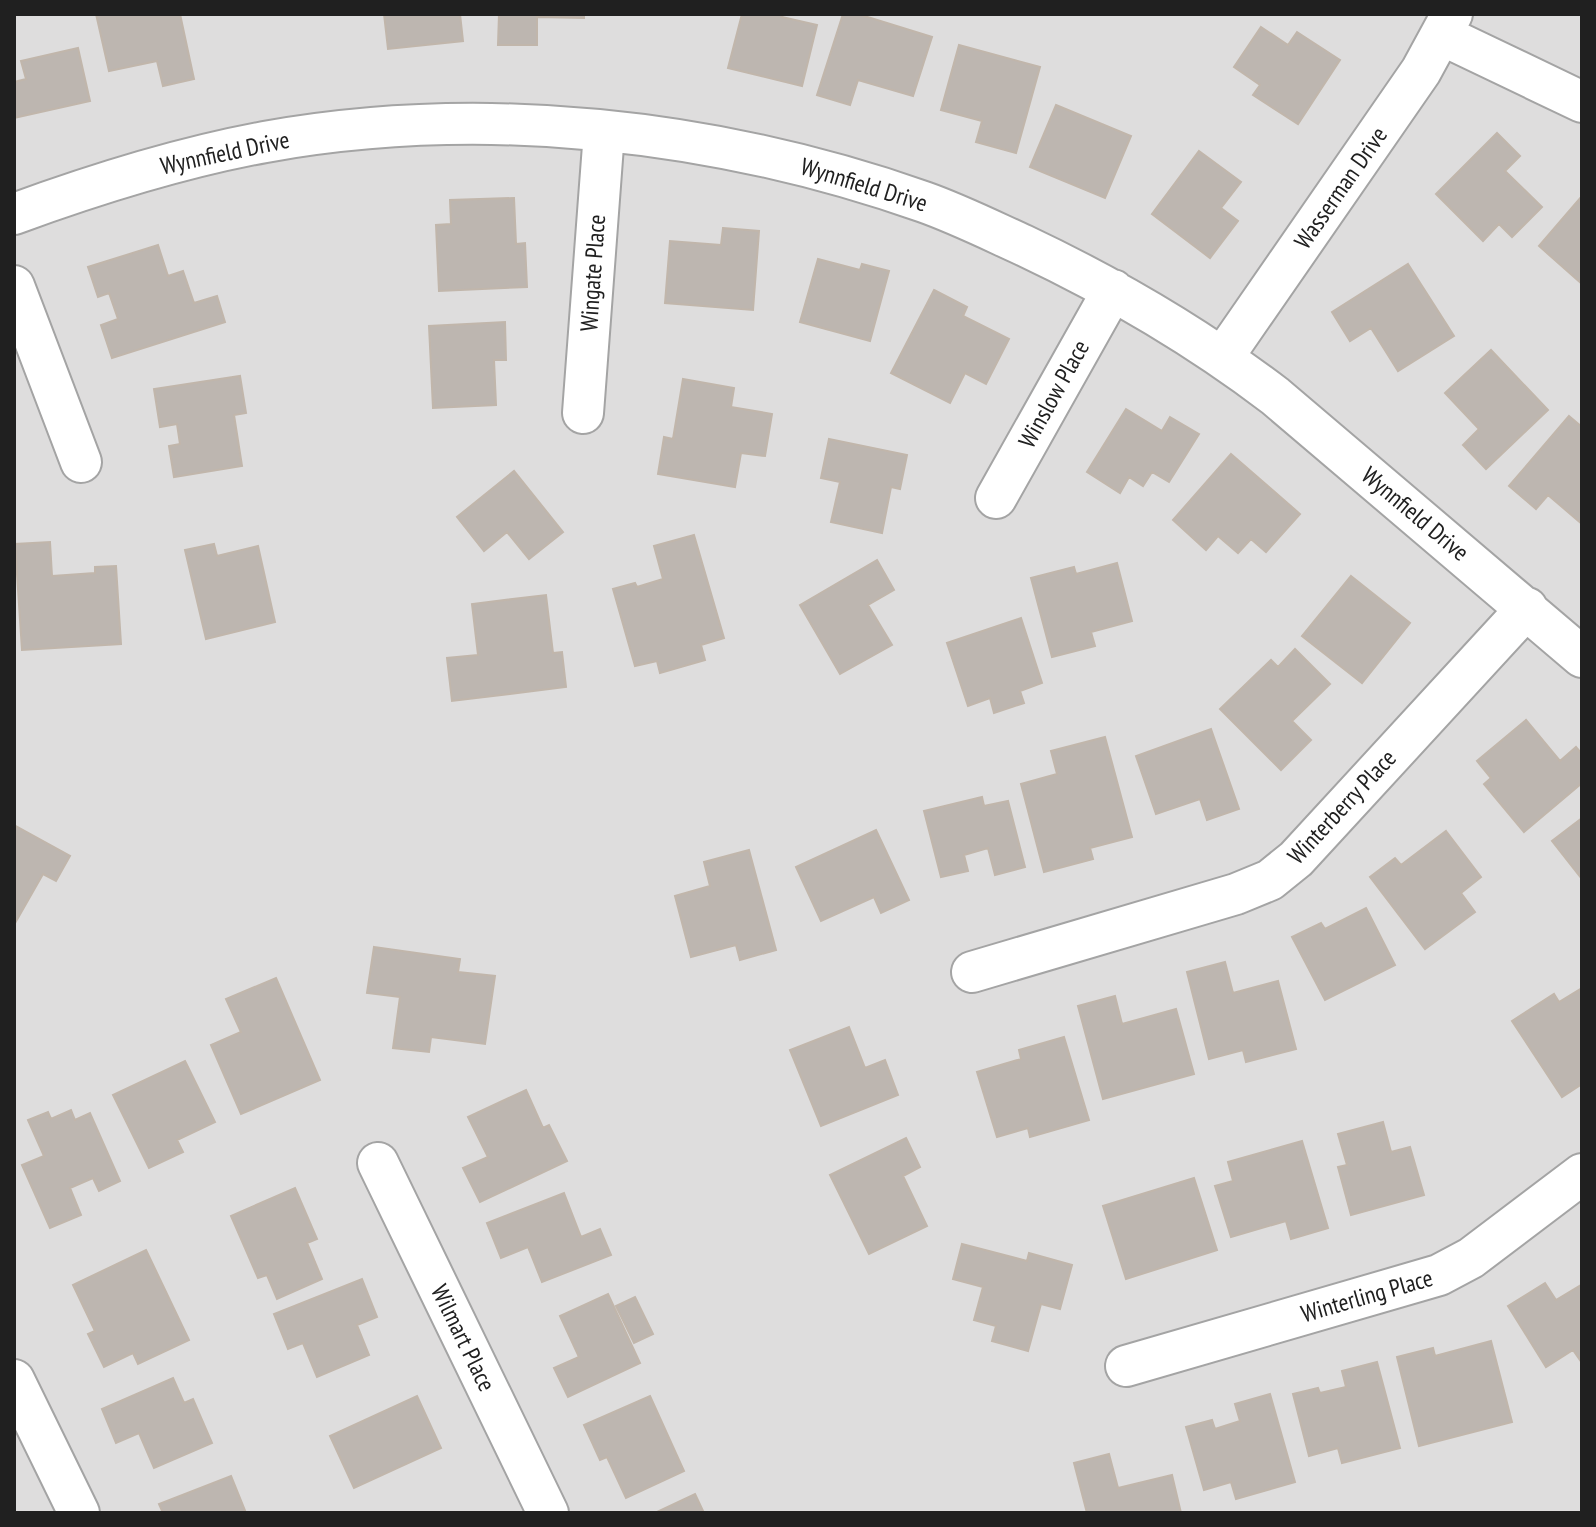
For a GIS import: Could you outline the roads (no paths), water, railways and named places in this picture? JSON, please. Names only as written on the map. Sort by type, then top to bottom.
[{"type":"street","points":[[1447,24],[1582,102]]},
{"type":"street","name":"Wasserman Drive","points":[[1223,357],[1398,105],[1447,24]]},
{"type":"street","name":"Wynnfield Drive","points":[[14,214],[108,180],[266,142],[407,127],[504,126],[604,132],[756,155],[891,191],[963,217],[1113,290],[1223,357],[1275,396],[1582,657]]},
{"type":"street","name":"Wingate Place","points":[[583,413],[604,132]]},
{"type":"street","points":[[14,286],[81,462]]},
{"type":"street","name":"Winslow Place","points":[[996,498],[1113,290]]},
{"type":"street","name":"Winterberry Place","points":[[972,972],[1236,894],[1270,880],[1296,859],[1527,608]]},
{"type":"street","name":"Wilmart Place","points":[[378,1163],[548,1513]]},
{"type":"street","name":"Winterling Place","points":[[1126,1366],[1439,1275],[1471,1258],[1582,1174]]},
{"type":"street","points":[[14,1380],[79,1513]]}]
